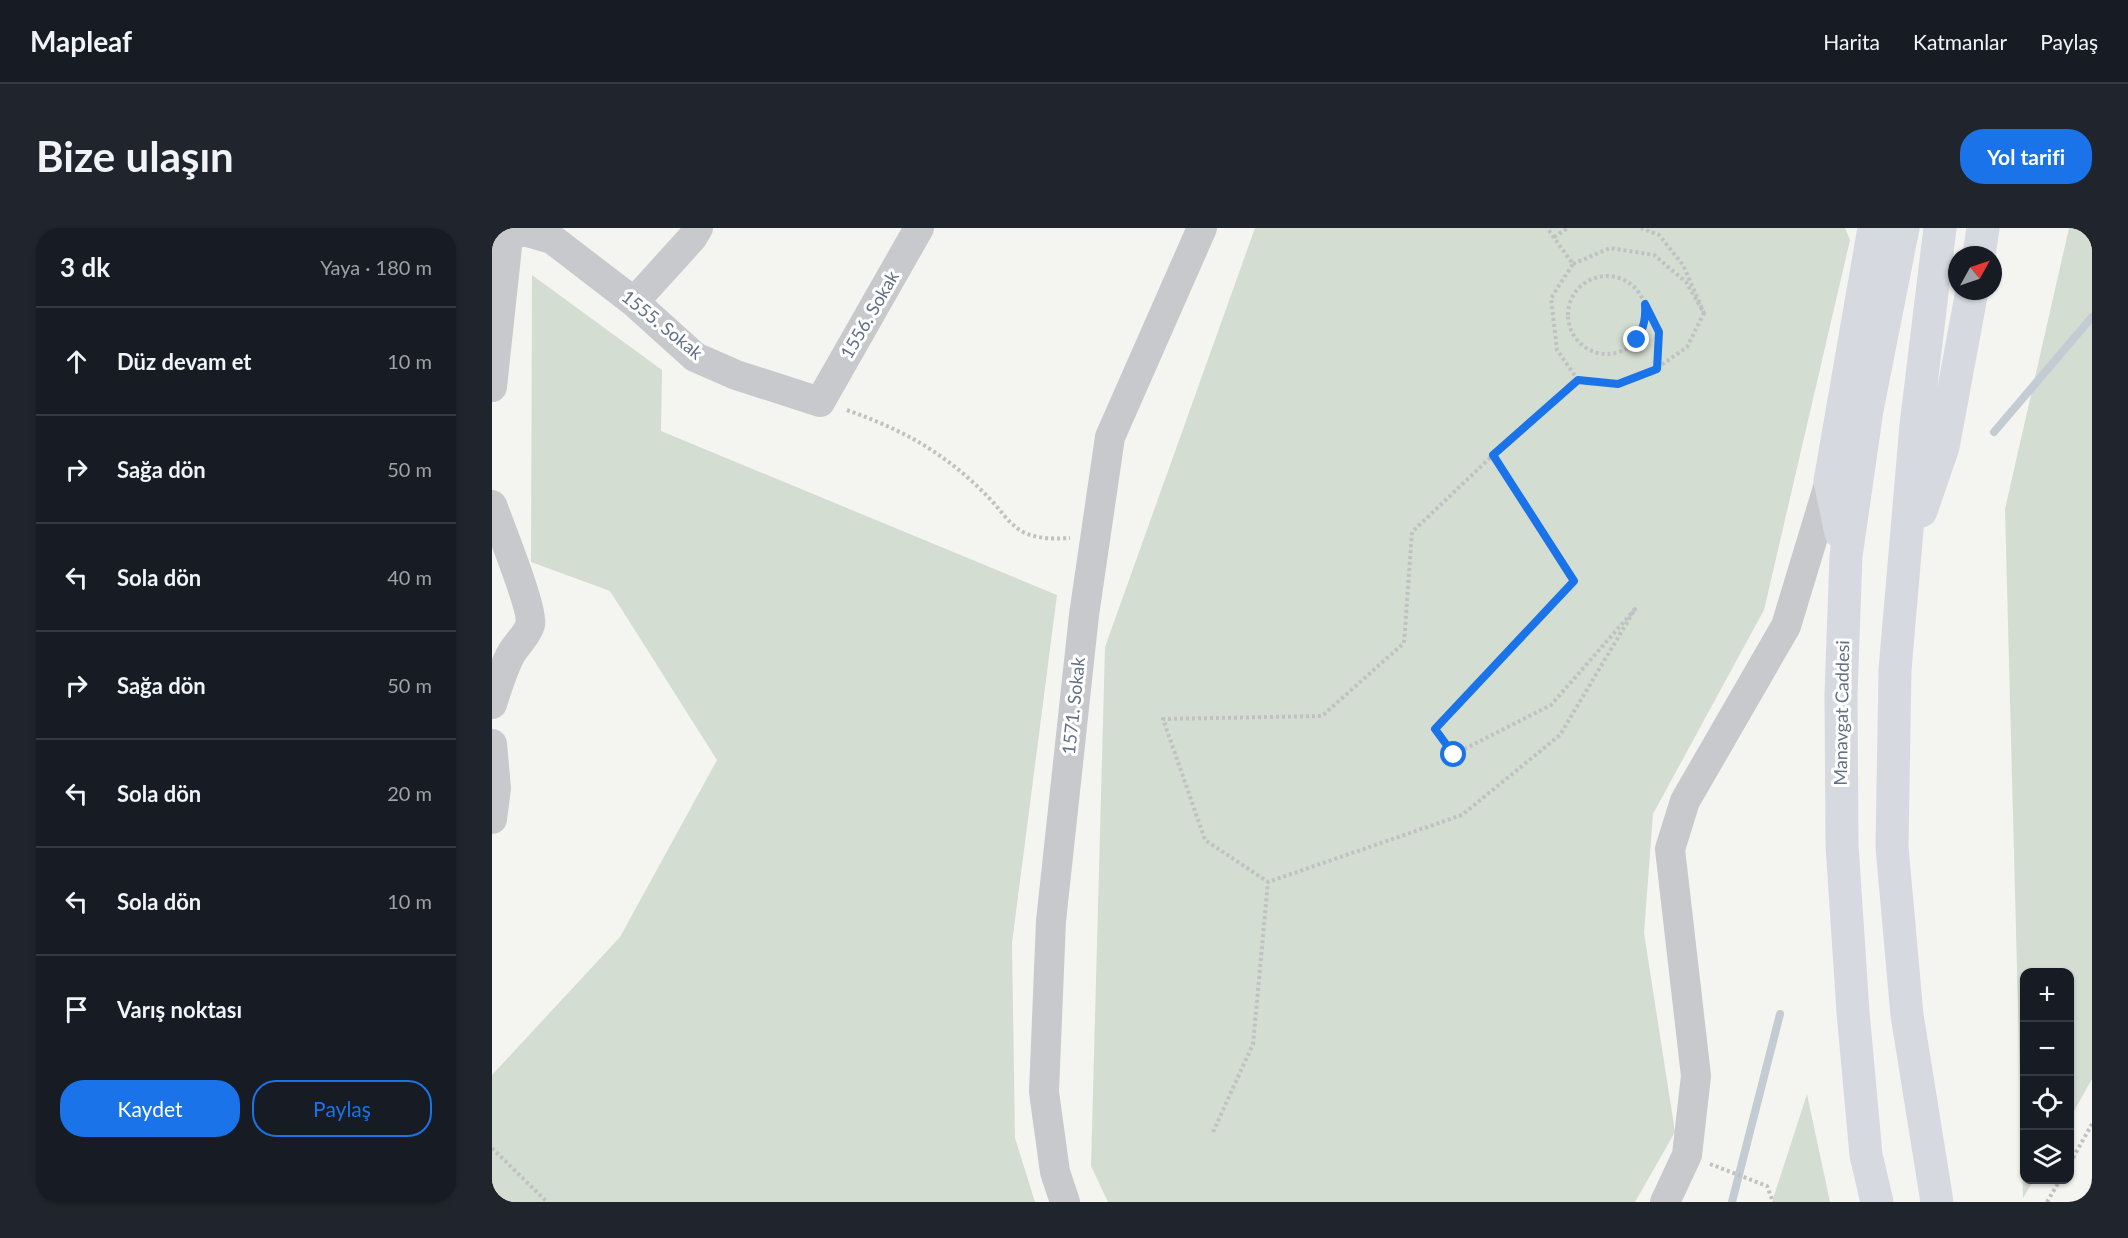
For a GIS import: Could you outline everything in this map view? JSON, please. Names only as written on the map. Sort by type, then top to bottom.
[{"type":"highway","points":[[1845,555],[1830,481],[1874,228]]},
{"type":"highway","name":"Manavgat Caddesi","points":[[1877,1202],[1865,1143],[1853,1012],[1842,845],[1841,694],[1845,555],[1867,410],[1903,228]]},
{"type":"highway","points":[[1937,1202],[1907,1015],[1892,847],[1895,670],[1916,424],[1940,228]]},
{"type":"highway","points":[[1980,246],[1983,228]]},
{"type":"highway","points":[[1905,555],[1943,447],[1970,300]]},
{"type":"street","points":[[492,387],[509,228]]},
{"type":"street","name":"1555. Sokak","points":[[514,228],[552,239],[634,302],[695,357],[736,375],[820,402]]},
{"type":"street","points":[[634,302],[692,238],[698,228]]},
{"type":"street","name":"1556. Sokak","points":[[820,402],[919,228]]},
{"type":"street","name":"1571. Sokak","points":[[1065,1202],[1055,1172],[1044,1092],[1051,921],[1095,536],[1110,437],[1202,228]]},
{"type":"street","points":[[1665,1202],[1688,1155],[1696,1076],[1670,849],[1685,801],[1786,626],[1830,481]]},
{"type":"street","points":[[492,506],[531,622],[526,634],[504,667],[492,704]]},
{"type":"street","points":[[492,744],[496,788],[492,819]]},
{"type":"path","points":[[1547,228],[1573,264]]},
{"type":"path","points":[[1554,237],[1568,228]]},
{"type":"path","points":[[1641,228],[1659,235],[1683,265],[1704,313]]},
{"type":"path","points":[[1578,380],[1557,350],[1551,298],[1573,264],[1610,248],[1654,255],[1686,282],[1704,313]]},
{"type":"path","points":[[1645,304],[1644,329],[1628,348],[1616,353],[1597,352],[1580,344],[1572,334],[1568,322],[1570,303],[1580,286],[1590,279],[1604,275],[1617,276],[1629,282],[1639,292],[1645,304],[1659,332],[1657,369]]},
{"type":"path","points":[[1269,882],[1205,840],[1163,719],[1322,716],[1404,643],[1412,532],[1493,455],[1578,380],[1618,384],[1657,369],[1687,347],[1704,313]]},
{"type":"path","points":[[820,402],[899,430],[935,452],[991,499],[1008,520],[1024,533],[1048,539],[1095,536]]},
{"type":"path","points":[[1269,882],[1462,814],[1560,735],[1635,609],[1551,705],[1454,755],[1435,729],[1574,581],[1493,455]]},
{"type":"path","points":[[1213,1132],[1253,1044],[1269,882]]},
{"type":"path","points":[[2074,1156],[2092,1124]]},
{"type":"path","points":[[492,1148],[547,1202]]},
{"type":"path","points":[[1688,1155],[1767,1186],[1773,1202]]},
{"type":"path","points":[[2047,1202],[2057,1184]]},
{"type":"shaded area","points":[[1255,228],[1845,228],[1850,240],[1764,610],[1653,814],[1644,933],[1675,1132],[1635,1202],[1108,1202],[1091,1166],[1105,647]]},
{"type":"shaded area","points":[[2069,228],[2092,228],[2092,1079],[2074,1111],[2074,968],[2020,968],[2020,1083],[2005,509]]},
{"type":"shaded area","points":[[532,275],[662,370],[661,431],[1057,595],[1012,943],[1015,1138],[1035,1202],[492,1202],[492,1075],[620,937],[717,760],[610,591],[531,562]]},
{"type":"shaded area","points":[[1807,1094],[1830,1202],[1772,1202]]},
{"type":"shaded area","points":[[2023,1184],[2032,1184],[2023,1198]]},
{"type":"waterway","points":[[1994,432],[2092,317]]},
{"type":"waterway","points":[[1732,1202],[1780,1014]]},
{"type":"route","points":[[1454,755],[1435,729],[1574,581],[1493,455],[1578,380],[1618,384],[1657,369],[1659,332],[1645,304],[1644,329],[1637,340]]}]
